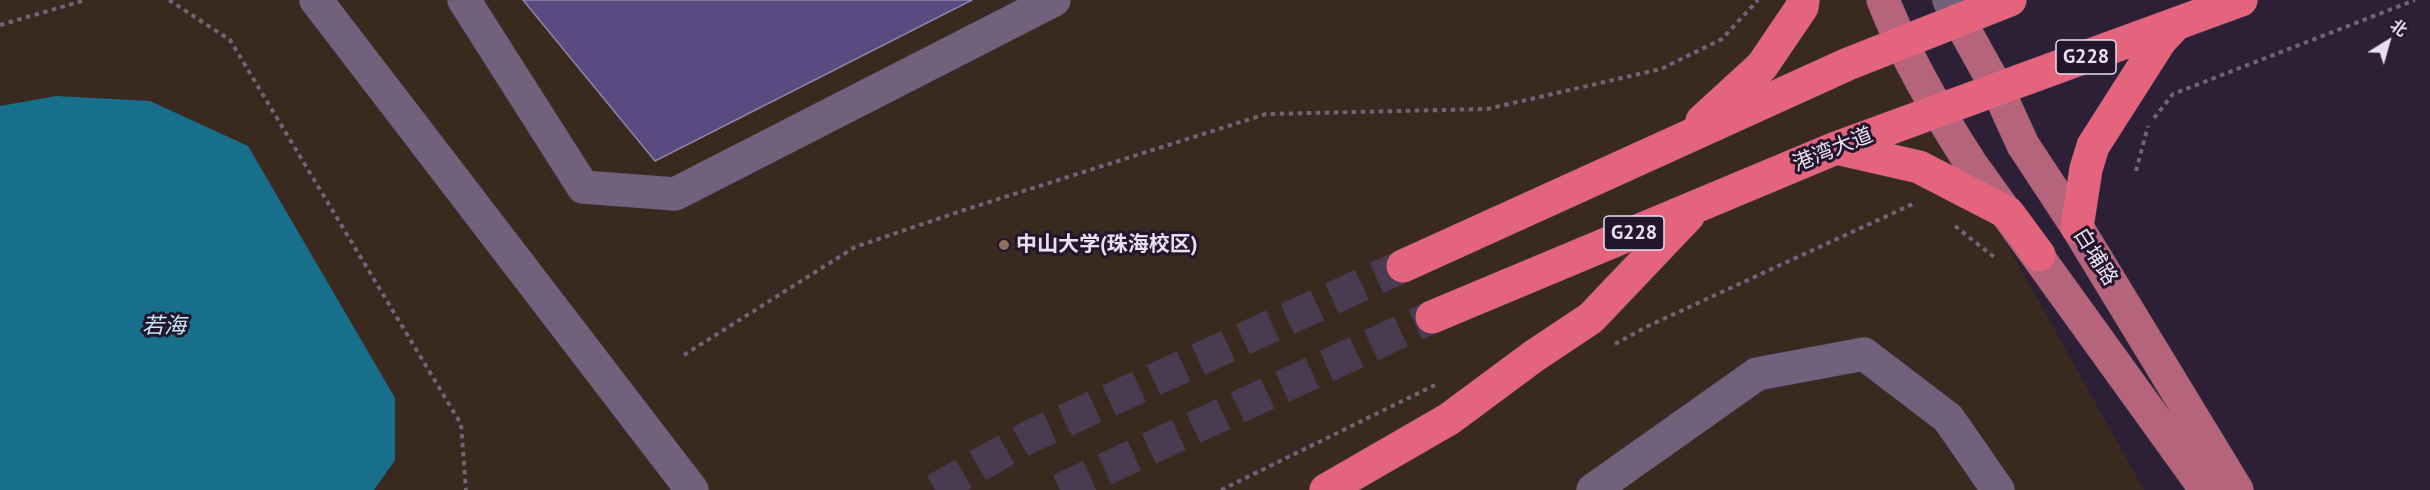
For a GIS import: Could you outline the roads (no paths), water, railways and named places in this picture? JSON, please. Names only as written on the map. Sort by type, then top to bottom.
[{"type":"highway","points":[[1678,142],[1762,66],[1802,6],[1803,0]]},
{"type":"highway","points":[[1404,266],[1848,64],[1900,44],[1954,10],[2010,0]]},
{"type":"highway","name":"港湾大道","points":[[1432,317],[1836,148],[2241,0]]},
{"type":"highway","points":[[2077,227],[2085,169],[2093,146],[2160,41],[2174,26]]},
{"type":"highway","points":[[1836,148],[1919,167],[2008,213],[2039,255]]},
{"type":"highway","points":[[1326,490],[1449,419],[1534,356],[1591,318],[1698,206]]},
{"type":"main road","name":"白埔路","points":[[1883,0],[1900,44],[1938,112],[1971,164],[2039,255],[2206,490]]},
{"type":"main road","name":"白埔路","points":[[1954,10],[1998,90],[2023,145],[2077,227],[2237,490]]},
{"type":"lane","points":[[316,0],[692,490]]},
{"type":"lane","points":[[464,0],[583,187],[675,194],[1054,0]]},
{"type":"lane","points":[[1593,490],[1756,374],[1864,354],[1948,418],[1998,490]]},
{"type":"water","name":"若海","points":[[56,96],[150,101],[248,146],[395,398],[395,460],[374,490],[0,490],[0,106]]},
{"type":"tunnel","points":[[935,490],[1029,437],[1403,266]]},
{"type":"tunnel","points":[[1060,490],[1432,317]]},
{"type":"place","name":"中山大学(珠海校区)","points":[[1004,245]]}]
